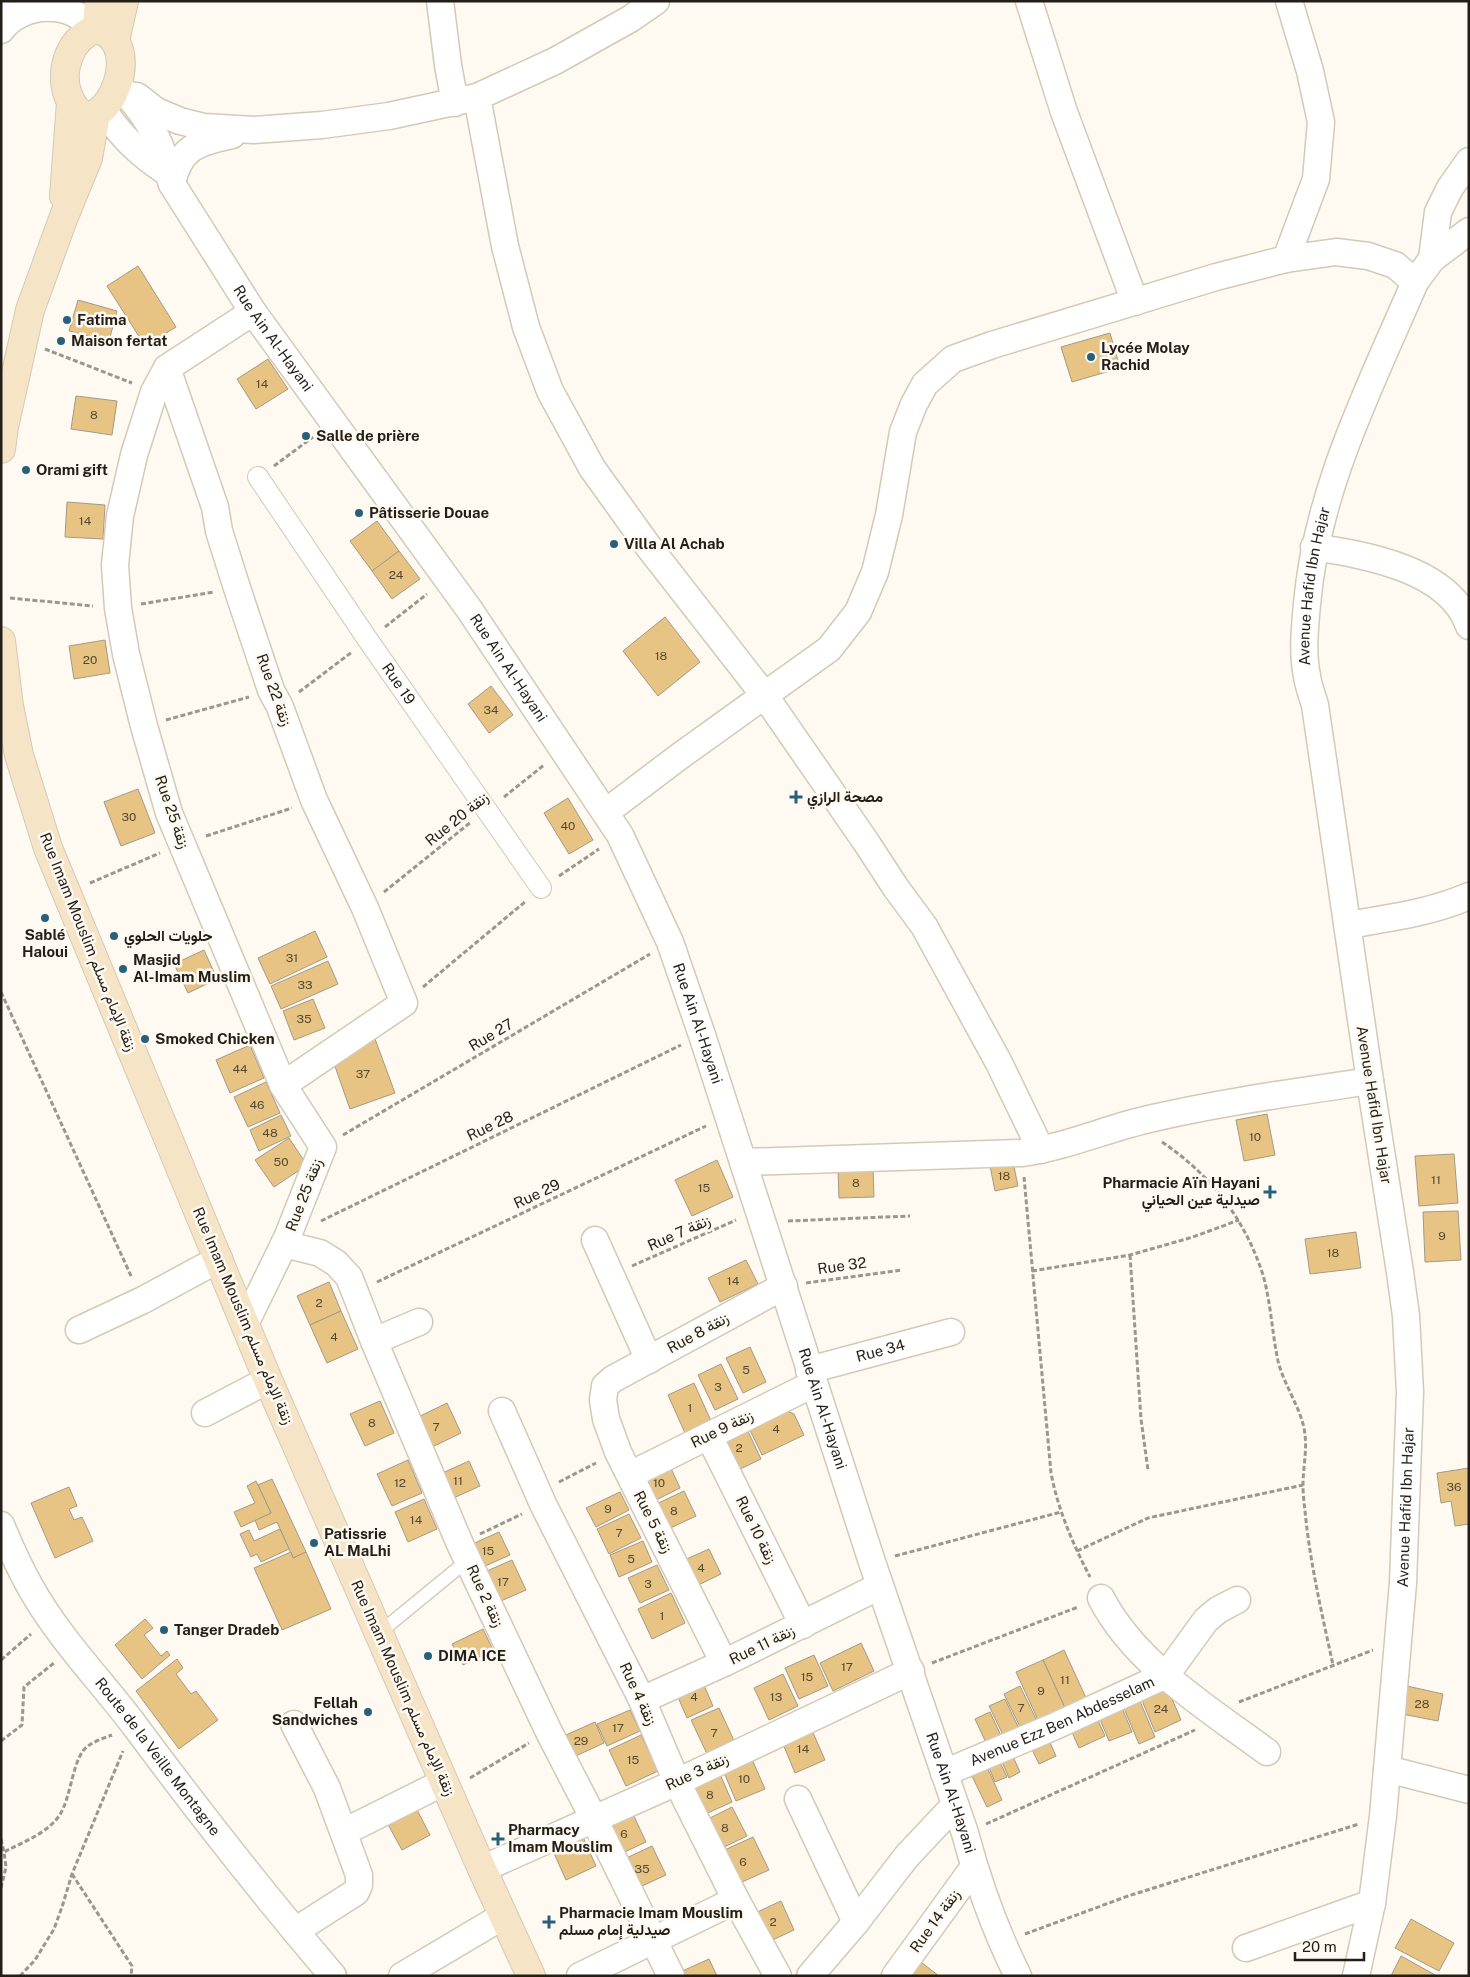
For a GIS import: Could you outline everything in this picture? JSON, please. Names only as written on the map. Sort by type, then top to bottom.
[{"type":"main road","points":[[62,219],[71,102],[65,82],[66,66],[84,22],[124,1]]},
{"type":"main road","points":[[1,449],[4,427],[30,310],[62,219],[88,158],[99,111],[114,93],[119,80],[120,58],[84,22]]},
{"type":"main road","points":[[71,102],[84,114],[99,111]]},
{"type":"main road","name":"Rue Imam Mouslim زنقة الإمام مسلم","points":[[1,641],[9,706],[19,755],[48,848],[219,1259],[244,1324],[379,1633],[454,1782],[482,1870],[530,1976]]},
{"type":"street","points":[[440,1],[448,65],[466,100],[526,327],[550,391],[592,468],[648,546],[765,696],[924,926],[998,1063],[1031,1151]]},
{"type":"street","points":[[119,80],[156,111],[180,121],[204,127],[254,130],[322,125],[389,116],[466,100],[555,62],[630,19],[656,1]]},
{"type":"street","points":[[1029,1],[1064,112],[1135,302]]},
{"type":"street","points":[[1286,259],[1316,179],[1321,122],[1310,71],[1289,1]]},
{"type":"street","points":[[1,30],[22,12],[46,6],[84,22]]},
{"type":"street","name":"Rue Ain Al-Hayani","points":[[119,80],[150,124],[161,148],[170,178],[253,312],[469,609],[620,835],[670,942],[729,1115],[811,1377],[876,1574],[911,1671],[965,1833],[974,1867],[1001,1943],[1018,1976]]},
{"type":"street","name":"Rue Ain Al-Hayani","points":[[99,111],[125,140],[170,178]]},
{"type":"street","points":[[170,178],[182,156],[193,146],[207,140],[254,130]]},
{"type":"street","points":[[1432,259],[1438,212],[1450,188],[1469,161]]},
{"type":"street","points":[[1432,259],[1469,231]]},
{"type":"street","points":[[606,812],[828,649],[858,612],[875,572],[889,515],[903,432],[914,404],[926,384],[953,359],[992,345],[1216,277],[1286,259],[1336,252],[1368,256],[1395,265],[1415,282]]},
{"type":"street","name":"Avenue Hafid Ibn Hajar","points":[[1356,1976],[1372,1903],[1383,1816],[1403,1583],[1410,1392],[1406,1316],[1400,1272],[1315,705],[1306,675],[1305,634],[1314,547],[1338,462],[1415,282],[1432,259]]},
{"type":"street","name":"Rue 25 زنقة","points":[[244,1324],[285,1241],[323,1147],[283,1085],[169,813],[126,654],[118,608],[115,565],[120,516],[134,454],[154,392],[168,368],[253,312]]},
{"type":"street","name":"Rue 22 زنقة","points":[[168,368],[215,507],[219,531],[271,690],[280,707],[314,800],[365,908],[404,1003]]},
{"type":"street","name":"Rue 19","points":[[258,477],[368,640],[541,888]]},
{"type":"street","points":[[1314,547],[1361,555],[1405,568],[1443,589],[1468,618]]},
{"type":"street","points":[[1348,924],[1415,914],[1445,906],[1469,896]]},
{"type":"street","points":[[283,1085],[404,1003]]},
{"type":"street","points":[[744,1162],[1031,1151],[1077,1142],[1132,1122],[1215,1105],[1370,1081]]},
{"type":"street","points":[[595,1240],[649,1360]]},
{"type":"street","name":"Rue 2 زنقة","points":[[285,1241],[320,1253],[336,1263],[349,1277],[374,1341],[464,1552],[549,1732],[672,1976]]},
{"type":"street","points":[[79,1330],[143,1300],[219,1259]]},
{"type":"street","name":"Rue 8 زنقة","points":[[613,1379],[784,1286]]},
{"type":"street","points":[[374,1341],[420,1322]]},
{"type":"street","name":"Rue 34","points":[[811,1377],[951,1332]]},
{"type":"street","name":"Rue 9 زنقة","points":[[630,1475],[709,1436],[811,1377]]},
{"type":"street","name":"Rue 5 زنقة","points":[[613,1379],[605,1386],[603,1400],[606,1419],[618,1452],[724,1664]]},
{"type":"street","points":[[205,1412],[268,1380]]},
{"type":"street","name":"Rue 4 زنقة","points":[[502,1411],[540,1498],[642,1700],[677,1782],[736,1900],[778,1976]]},
{"type":"street","name":"Rue 10 زنقة","points":[[709,1436],[803,1625]]},
{"type":"street","name":"Route de la Veille Montagne","points":[[1,1525],[33,1591],[50,1617],[164,1767],[333,1976]]},
{"type":"street","name":"Rue 11 زنقة","points":[[642,1700],[724,1664],[803,1625],[876,1574]]},
{"type":"street","points":[[1101,1598],[1116,1621],[1150,1661],[1267,1752]]},
{"type":"street","name":"Avenue Ezz Ben Abdesselam","points":[[944,1773],[1053,1727],[1166,1675],[1206,1620],[1218,1610],[1238,1600]]},
{"type":"street","name":"Rue 3 زنقة","points":[[482,1870],[677,1782],[911,1671]]},
{"type":"street","points":[[294,1724],[327,1788],[359,1875],[359,1885],[356,1892],[295,1931]]},
{"type":"street","points":[[1387,1769],[1469,1790]]},
{"type":"street","points":[[344,1832],[454,1782]]},
{"type":"street","points":[[798,1799],[856,1922]]},
{"type":"street","points":[[810,1976],[908,1856],[955,1806]]},
{"type":"street","name":"Rue 14 زنقة","points":[[895,1976],[974,1867]]},
{"type":"street","points":[[580,1976],[654,1938],[736,1900]]},
{"type":"street","points":[[1246,1948],[1372,1903]]},
{"type":"street","points":[[402,1976],[503,1916]]},
{"type":"lane","points":[[379,1633],[464,1552]]},
{"type":"path","points":[[42,348],[154,392]]},
{"type":"path","points":[[10,598],[118,608],[237,588]]},
{"type":"path","points":[[144,726],[271,690]]},
{"type":"path","name":"Rue 20 زنقة","points":[[365,908],[486,810],[564,750]]},
{"type":"path","points":[[404,1003],[541,888],[620,835]]},
{"type":"path","name":"Rue 27","points":[[323,1147],[670,942]]},
{"type":"path","points":[[1,992],[143,1300]]},
{"type":"path","name":"Rue 28","points":[[285,1241],[702,1035]]},
{"type":"path","name":"Rue 29","points":[[354,1292],[729,1115]]},
{"type":"path","points":[[1132,1122],[1184,1157],[1209,1181],[1238,1220],[1263,1276],[1278,1362],[1283,1379],[1304,1426],[1306,1442],[1303,1485],[1310,1555],[1333,1664]]},
{"type":"path","points":[[911,1671],[1101,1598],[1076,1550],[1061,1512],[1051,1474],[1032,1272],[1031,1151]]},
{"type":"path","name":"Rue 7 زنقة","points":[[610,1276],[760,1216],[910,1216]]},
{"type":"path","points":[[1032,1272],[1130,1255],[1194,1237],[1238,1220]]},
{"type":"path","points":[[1130,1255],[1141,1419],[1148,1470]]},
{"type":"path","name":"Rue 32","points":[[784,1286],[902,1270]]},
{"type":"path","points":[[464,1552],[540,1498],[618,1452]]},
{"type":"path","points":[[1076,1550],[1148,1518],[1303,1485]]},
{"type":"path","points":[[876,1574],[1061,1512]]},
{"type":"path","points":[[1,1660],[50,1617]]},
{"type":"path","points":[[965,1833],[1217,1715],[1333,1664],[1397,1641]]},
{"type":"path","points":[[1,1742],[22,1725],[24,1687],[73,1648]]},
{"type":"path","points":[[4,1852],[44,1831],[59,1816],[68,1796],[80,1754],[88,1746],[134,1726]]},
{"type":"path","points":[[20,1976],[35,1960],[54,1929],[72,1874],[134,1726]]},
{"type":"path","points":[[454,1782],[549,1732]]},
{"type":"path","points":[[1001,1943],[1128,1896],[1383,1816]]},
{"type":"path","points":[[1,1839],[6,1867],[1,1888]]},
{"type":"path","points":[[1,1869],[6,1867]]},
{"type":"path","points":[[72,1874],[132,1966],[131,1976]]},
{"type":"building","points":[[138,266],[176,327],[145,346],[107,286]]},
{"type":"building","points":[[78,300],[117,311],[109,341],[69,331]]},
{"type":"building","name":"Lycée Molay Rachid","points":[[1110,333],[1120,368],[1072,382],[1061,347]]},
{"type":"building","points":[[268,359],[288,389],[256,409],[237,379]]},
{"type":"building","points":[[76,396],[117,401],[112,435],[71,429]]},
{"type":"building","points":[[67,502],[105,505],[103,539],[65,537]]},
{"type":"building","points":[[377,521],[399,551],[372,571],[350,541]]},
{"type":"building","points":[[399,551],[420,579],[392,599],[372,571]]},
{"type":"building","points":[[665,617],[700,662],[658,696],[623,651]]},
{"type":"building","points":[[105,640],[110,673],[74,679],[69,646]]},
{"type":"building","points":[[491,686],[513,715],[489,733],[468,704]]},
{"type":"building","points":[[138,789],[155,833],[121,846],[104,802]]},
{"type":"building","points":[[568,798],[593,840],[569,854],[544,813]]},
{"type":"building","points":[[315,931],[327,957],[270,984],[258,958]]},
{"type":"building","points":[[204,950],[217,979],[188,993],[174,964]]},
{"type":"building","points":[[328,961],[338,984],[281,1009],[271,986]]},
{"type":"building","points":[[313,999],[325,1028],[294,1040],[283,1011]]},
{"type":"building","points":[[375,1039],[395,1093],[350,1109],[331,1055]]},
{"type":"building","points":[[250,1045],[264,1078],[230,1093],[216,1060]]},
{"type":"building","points":[[266,1082],[280,1113],[248,1127],[234,1097]]},
{"type":"building","points":[[1267,1114],[1275,1155],[1244,1161],[1236,1120]]},
{"type":"building","points":[[281,1115],[291,1136],[259,1151],[250,1130]]},
{"type":"building","points":[[289,1138],[307,1165],[274,1187],[255,1160]]},
{"type":"building","points":[[1454,1154],[1458,1203],[1419,1206],[1415,1156]]},
{"type":"building","points":[[717,1160],[733,1197],[692,1216],[675,1180]]},
{"type":"building","points":[[1013,1162],[1018,1186],[995,1191],[990,1166]]},
{"type":"building","points":[[873,1168],[874,1197],[839,1198],[838,1170]]},
{"type":"building","points":[[1458,1211],[1461,1260],[1425,1262],[1423,1212]]},
{"type":"building","points":[[1356,1232],[1361,1268],[1310,1274],[1305,1239]]},
{"type":"building","points":[[746,1260],[758,1284],[720,1302],[708,1278]]},
{"type":"building","points":[[329,1282],[341,1311],[310,1325],[297,1296]]},
{"type":"building","points":[[341,1311],[358,1349],[327,1363],[310,1325]]},
{"type":"building","points":[[750,1347],[766,1382],[743,1393],[726,1358]]},
{"type":"building","points":[[721,1364],[738,1399],[715,1410],[698,1375]]},
{"type":"building","points":[[694,1383],[711,1421],[685,1433],[668,1395]]},
{"type":"building","points":[[380,1401],[394,1433],[365,1446],[350,1414]]},
{"type":"building","points":[[447,1403],[461,1433],[426,1450],[412,1420]]},
{"type":"building","points":[[780,1408],[794,1414],[804,1435],[762,1455],[747,1424]]},
{"type":"building","points":[[745,1425],[761,1459],[734,1472],[718,1437]]},
{"type":"building","points":[[408,1460],[422,1493],[392,1506],[377,1474]]},
{"type":"building","points":[[469,1461],[480,1486],[447,1501],[436,1476]]},
{"type":"building","points":[[668,1462],[680,1488],[650,1503],[637,1477]]},
{"type":"building","points":[[1469,1468],[1469,1524],[1455,1526],[1451,1501],[1441,1503],[1437,1473]]},
{"type":"building","points":[[272,1479],[306,1552],[293,1558],[277,1522],[259,1530],[255,1520],[271,1513],[258,1485]]},
{"type":"building","points":[[256,1481],[271,1513],[241,1527],[234,1512],[255,1503],[247,1486]]},
{"type":"building","points":[[69,1487],[77,1506],[69,1509],[74,1520],[82,1517],[93,1541],[55,1558],[31,1503]]},
{"type":"building","points":[[684,1491],[696,1516],[664,1531],[652,1506]]},
{"type":"building","points":[[620,1492],[629,1510],[596,1527],[586,1508]]},
{"type":"building","points":[[424,1499],[437,1529],[408,1542],[395,1512]]},
{"type":"building","points":[[629,1514],[641,1538],[609,1554],[597,1529]]},
{"type":"building","points":[[280,1529],[289,1549],[261,1562],[257,1554],[251,1557],[240,1534],[249,1530],[254,1541]]},
{"type":"building","points":[[499,1532],[510,1555],[476,1570],[466,1547]]},
{"type":"building","points":[[643,1541],[652,1562],[619,1577],[610,1555]]},
{"type":"building","points":[[709,1549],[721,1574],[692,1588],[680,1562]]},
{"type":"building","points":[[291,1552],[293,1558],[306,1552],[331,1609],[282,1630],[254,1568]]},
{"type":"building","points":[[512,1560],[526,1590],[494,1604],[480,1574]]},
{"type":"building","points":[[657,1565],[669,1590],[640,1603],[628,1578]]},
{"type":"building","points":[[671,1593],[685,1623],[652,1639],[638,1609]]},
{"type":"building","points":[[145,1619],[153,1628],[144,1635],[161,1656],[167,1651],[170,1655],[142,1679],[115,1645]]},
{"type":"building","points":[[483,1629],[493,1650],[463,1665],[452,1644]]},
{"type":"building","points":[[861,1643],[874,1671],[833,1691],[820,1663]]},
{"type":"building","points":[[1064,1650],[1087,1700],[1066,1710],[1043,1660]]},
{"type":"building","points":[[814,1655],[828,1686],[799,1699],[785,1668]]},
{"type":"building","points":[[177,1659],[183,1668],[176,1674],[191,1694],[196,1691],[218,1720],[179,1749],[136,1691]]},
{"type":"building","points":[[1043,1660],[1066,1710],[1039,1722],[1016,1672]]},
{"type":"building","points":[[783,1674],[798,1706],[769,1720],[754,1688]]},
{"type":"building","points":[[700,1676],[713,1706],[687,1718],[674,1688]]},
{"type":"building","points":[[1020,1686],[1038,1723],[1022,1731],[1004,1694]]},
{"type":"building","points":[[1407,1686],[1443,1694],[1438,1721],[1402,1714]]},
{"type":"building","points":[[1167,1687],[1181,1720],[1155,1732],[1141,1698]]},
{"type":"building","points":[[1005,1699],[1020,1731],[1005,1739],[989,1706]]},
{"type":"building","points":[[1139,1699],[1155,1737],[1139,1744],[1123,1706]]},
{"type":"building","points":[[719,1708],[736,1745],[709,1758],[691,1720]]},
{"type":"building","points":[[1122,1708],[1132,1732],[1109,1741],[1099,1717]]},
{"type":"building","points":[[630,1710],[640,1731],[607,1746],[597,1724]]},
{"type":"building","points":[[990,1712],[1003,1740],[988,1747],[975,1719]]},
{"type":"building","points":[[1097,1718],[1105,1736],[1079,1748],[1071,1730]]},
{"type":"building","points":[[595,1722],[604,1743],[567,1760],[557,1739]]},
{"type":"building","points":[[810,1726],[825,1760],[795,1773],[781,1739]]},
{"type":"building","points":[[641,1735],[658,1771],[626,1786],[609,1750]]},
{"type":"building","points":[[1047,1736],[1056,1756],[1039,1764],[1029,1743]]},
{"type":"building","points":[[1010,1750],[1020,1772],[1009,1778],[999,1755]]},
{"type":"building","points":[[751,1757],[765,1789],[736,1801],[723,1770]]},
{"type":"building","points":[[998,1758],[1007,1777],[995,1782],[987,1763]]},
{"type":"building","points":[[986,1765],[1002,1800],[987,1807],[970,1772]]},
{"type":"building","points":[[720,1774],[732,1802],[701,1816],[689,1788]]},
{"type":"building","points":[[414,1804],[430,1835],[402,1850],[385,1819]]},
{"type":"building","points":[[732,1807],[747,1836],[718,1850],[704,1821]]},
{"type":"building","points":[[632,1812],[646,1842],[616,1856],[602,1825]]},
{"type":"building","points":[[583,1837],[596,1866],[566,1880],[553,1851]]},
{"type":"building","points":[[753,1837],[769,1870],[733,1886],[718,1853]]},
{"type":"building","points":[[652,1846],[666,1875],[631,1891],[618,1862]]},
{"type":"building","points":[[781,1901],[794,1930],[764,1944],[751,1915]]},
{"type":"building","points":[[1411,1919],[1454,1943],[1439,1971],[1395,1948]]},
{"type":"building","points":[[1401,1956],[1437,1976],[1391,1976]]},
{"type":"building","points":[[709,1959],[717,1976],[679,1976],[678,1973]]},
{"type":"building","points":[[917,1959],[939,1976],[904,1976]]},
{"type":"place","name":"Fatima","points":[[67,320]]},
{"type":"place","name":"Maison fertat","points":[[61,341]]},
{"type":"place","name":"Lycée Molay Rachid","points":[[1091,357]]},
{"type":"place","name":"Salle de prière","points":[[306,436]]},
{"type":"place","name":"Orami gift","points":[[26,470]]},
{"type":"place","name":"Pâtisserie Douae","points":[[359,513]]},
{"type":"place","name":"Villa Al Achab","points":[[614,544]]},
{"type":"place","name":"مصحة الرازي","points":[[796,797]]},
{"type":"place","name":"Sablé Haloui","points":[[45,918]]},
{"type":"place","name":"حلويات الحلوي","points":[[114,936]]},
{"type":"place","name":"Masjid Al-Imam Muslim","points":[[123,969]]},
{"type":"place","name":"Smoked Chicken","points":[[145,1039]]},
{"type":"place","name":"Pharmacie Aïn Hayani صيدلية عين الحياني","points":[[1270,1192]]},
{"type":"place","name":"Patissrie AL MaLhi","points":[[314,1543]]},
{"type":"place","name":"Tanger Dradeb","points":[[164,1630]]},
{"type":"place","name":"DIMA ICE","points":[[428,1656]]},
{"type":"place","name":"Fellah Sandwiches","points":[[368,1712]]},
{"type":"place","name":"Pharmacy Imam Mouslim","points":[[498,1839]]},
{"type":"place","name":"Pharmacie Imam Mouslim صيدلية إمام مسلم","points":[[549,1922]]}]
